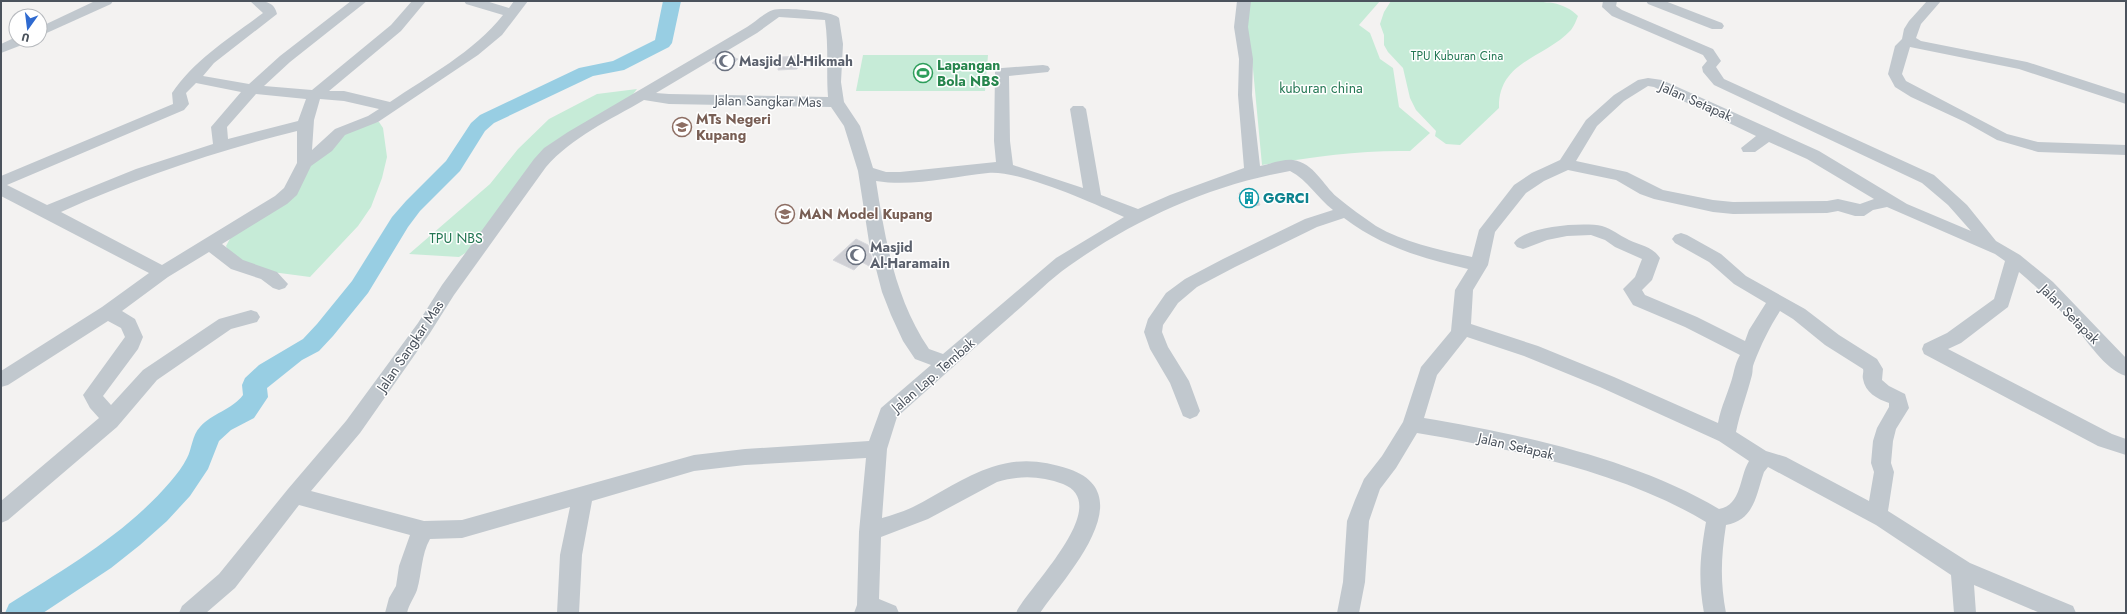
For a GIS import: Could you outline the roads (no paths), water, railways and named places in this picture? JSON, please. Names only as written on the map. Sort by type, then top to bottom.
[{"type":"street","points":[[48,28],[106,1]]},
{"type":"street","points":[[1,182],[179,107],[181,104],[181,90],[185,84],[193,78],[209,60],[270,14],[269,9],[257,1]]},
{"type":"street","points":[[221,146],[219,127],[252,88],[271,70],[360,1]]},
{"type":"street","points":[[1,380],[108,312],[162,273],[286,196],[294,185],[304,163],[304,124],[308,108],[315,95],[402,22],[419,1]]},
{"type":"street","points":[[471,1],[517,7]]},
{"type":"street","points":[[1244,1],[1241,27],[1246,58],[1245,96],[1247,130],[1252,161],[1252,168],[1249,174]]},
{"type":"street","points":[[1610,1],[1609,7],[1618,13],[1708,52],[1714,61],[1709,67],[1710,72],[1719,82],[1780,109],[1861,150],[1928,179],[1940,188],[1976,225],[1989,244]]},
{"type":"street","points":[[1653,1],[1717,26]]},
{"type":"street","points":[[1910,40],[1909,36],[1912,27],[1934,1]]},
{"type":"street","points":[[304,163],[340,132],[373,119],[392,108],[473,52],[497,32],[517,7]]},
{"type":"street","name":"Jalan Sangkar Mas","points":[[193,612],[227,581],[295,495],[353,427],[424,328],[448,290],[540,163],[550,152],[573,135],[642,95],[780,7],[832,18],[836,44],[834,82],[836,102],[676,100],[642,95]]},
{"type":"street","points":[[1910,40],[1923,46],[2022,65],[2126,99]]},
{"type":"street","points":[[1910,40],[1902,46],[1895,74],[1900,84],[1916,94],[2016,142],[2052,148],[2126,150]]},
{"type":"street","points":[[1005,169],[1002,141],[1002,72],[1043,69]]},
{"type":"street","points":[[193,78],[252,88],[315,95],[344,96],[392,108]]},
{"type":"street","name":"Jalan Setapak","points":[[1566,164],[1591,123],[1619,98],[1648,82],[1667,87],[1768,136],[1835,166],[1901,208],[1957,234],[1989,244],[2014,259],[2070,310],[2113,358],[2126,369]]},
{"type":"street","points":[[836,102],[852,126],[866,172],[887,276],[905,326],[922,354],[947,363]]},
{"type":"street","points":[[1078,109],[1093,198]]},
{"type":"street","points":[[47,212],[103,187],[221,146],[304,124]]},
{"type":"street","points":[[1749,148],[1768,136]]},
{"type":"street","points":[[1348,613],[1354,582],[1358,521],[1372,485],[1389,462],[1412,424],[1428,372],[1460,333],[1464,290],[1479,265],[1487,230],[1500,216],[1520,189],[1538,177],[1566,164],[1621,176],[1646,190],[1660,195],[1713,206],[1733,208],[1827,207],[1838,205],[1859,210],[1890,201]]},
{"type":"street","name":"Jalan Lap. Tembak","points":[[874,610],[870,532],[877,449],[888,413],[1062,262],[1099,238],[1138,216],[1176,199],[1249,174],[1292,165],[1302,170],[1314,180],[1330,200],[1371,230],[1404,244],[1450,259],[1479,265]]},
{"type":"street","points":[[866,172],[872,176],[880,178],[969,170],[1005,169],[1029,175],[1138,216]]},
{"type":"street","points":[[1,189],[162,273]]},
{"type":"street","points":[[1190,411],[1179,381],[1159,349],[1153,332],[1154,324],[1172,298],[1191,283],[1229,263],[1317,220],[1345,212]]},
{"type":"street","points":[[1523,242],[1540,236],[1574,229],[1592,230],[1610,236],[1651,258],[1643,280],[1632,289],[1638,300],[1691,322],[1751,352]]},
{"type":"street","points":[[1681,239],[1716,258],[1726,269],[1740,280],[1799,314],[1832,340],[1870,364],[1874,370],[1871,378],[1873,384],[1884,393],[1898,399],[1900,403],[1883,441],[1881,463],[1884,472],[1878,516]]},
{"type":"street","points":[[208,244],[216,247],[233,263],[270,275],[279,284]]},
{"type":"street","points":[[2014,259],[2002,302],[1977,322],[1938,347],[1932,347],[1931,349],[2105,440],[2126,447]]},
{"type":"street","points":[[1726,434],[1730,411],[1743,374],[1744,364],[1751,352],[1758,330],[1777,301]]},
{"type":"street","points":[[108,312],[129,324],[134,337],[131,344],[93,395],[97,403],[111,418]]},
{"type":"street","points":[[1,514],[107,425],[111,418],[150,375],[226,324],[251,317]]},
{"type":"street","points":[[1461,328],[1531,351],[1726,434],[1764,460],[1779,463],[1878,516],[1962,570],[2064,613]]},
{"type":"street","name":"Jalan Setapak","points":[[1412,424],[1542,452],[1614,472],[1671,492],[1690,501],[1717,518]]},
{"type":"street","points":[[295,495],[424,530],[462,529],[653,474],[720,459],[877,449]]},
{"type":"street","points":[[1715,613],[1710,586],[1712,548],[1717,518],[1729,517],[1739,511],[1745,503],[1756,465],[1761,460],[1764,460]]},
{"type":"street","points":[[870,532],[922,512],[966,486],[999,473],[1019,469],[1037,468],[1058,473],[1078,481],[1085,487],[1090,499],[1083,532],[1063,564],[1040,593],[1027,613]]},
{"type":"street","points":[[568,613],[571,554],[583,494]]},
{"type":"street","points":[[396,613],[400,598],[406,590],[416,544],[424,530]]},
{"type":"street","points":[[1962,570],[1965,613]]},
{"type":"waterway","points":[[19,613],[101,559],[158,513],[181,488],[199,462],[208,435],[222,423],[245,411],[256,397],[254,385],[268,372],[294,354],[311,345],[325,330],[360,287],[400,222],[413,206],[453,166],[478,127],[487,119],[586,72],[600,68],[617,66],[663,43],[672,1]]},
{"type":"place","name":"Masjid Al-Hikmah","points":[[725,61]]},
{"type":"place","name":"Lapangan Bola NBS","points":[[923,73]]},
{"type":"place","name":"MTs Negeri Kupang","points":[[682,127]]},
{"type":"place","name":"GGRCI","points":[[1249,198]]},
{"type":"place","name":"MAN Model Kupang","points":[[785,214]]},
{"type":"place","name":"Masjid Al-Haramain","points":[[856,255]]},
{"type":"park label","name":"TPU Kuburan Cina","points":[[1457,56]]},
{"type":"park label","name":"kuburan china","points":[[1321,88]]},
{"type":"park label","name":"TPU NBS","points":[[456,238]]}]
